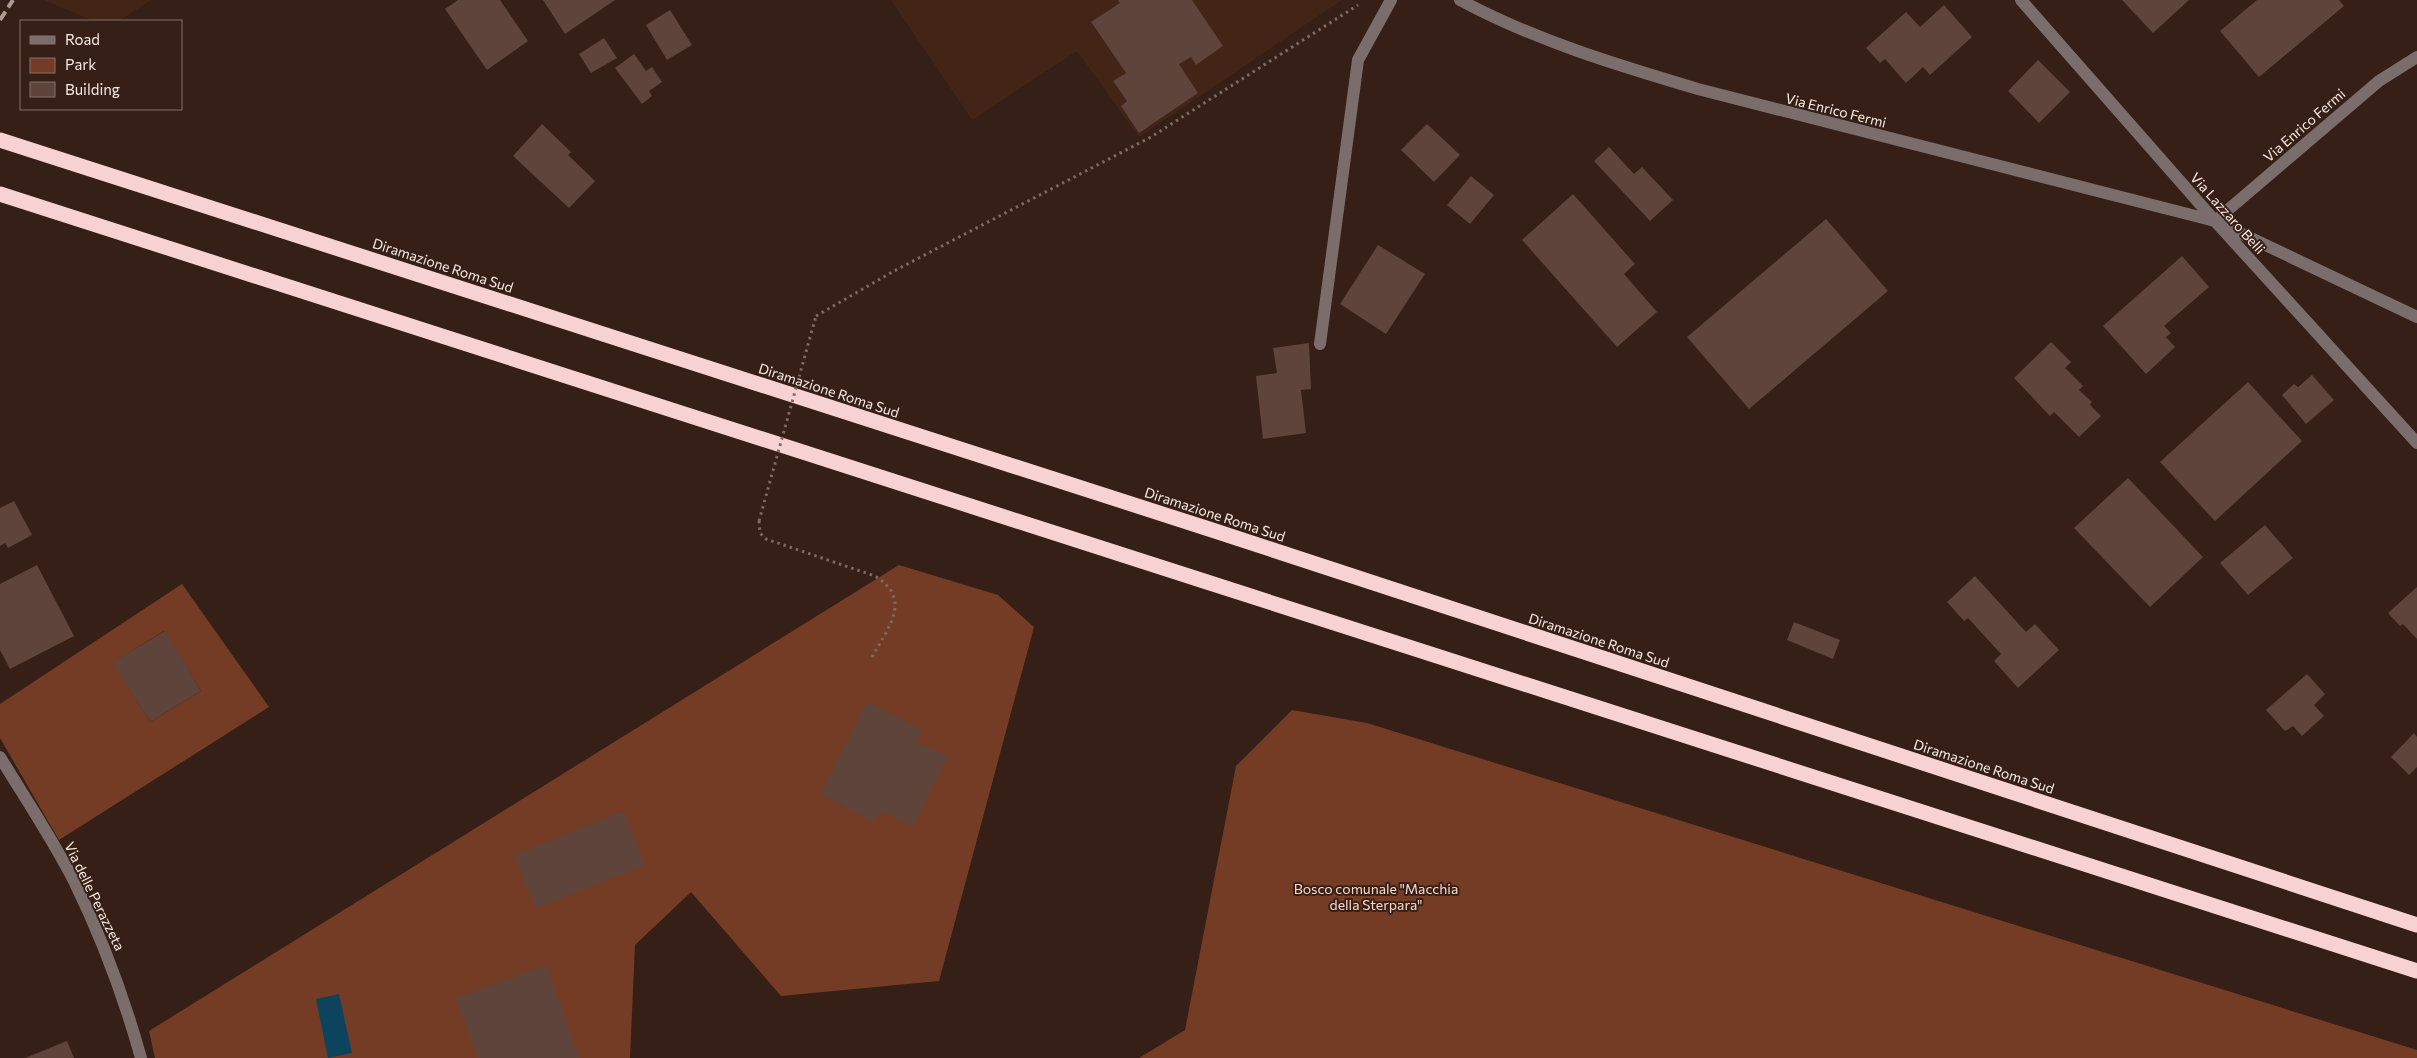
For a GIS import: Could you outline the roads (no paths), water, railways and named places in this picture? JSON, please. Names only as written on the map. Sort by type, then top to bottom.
[{"type":"highway","name":"Diramazione Roma Sud","points":[[0,140],[1228,535],[2417,925]]},
{"type":"highway","points":[[0,194],[1201,579],[1583,705],[2417,971]]},
{"type":"street","points":[[1320,344],[1358,60],[1391,0]]},
{"type":"street","name":"Via Enrico Fermi","points":[[1460,0],[1556,43],[1632,70],[1698,89],[2215,222],[2417,317]]},
{"type":"street","name":"Via Lazzaro Belli","points":[[2021,0],[2215,222],[2417,443]]},
{"type":"street","name":"Via Enrico Fermi","points":[[2215,222],[2379,81],[2417,57]]},
{"type":"street","name":"Via delle Perazzeta","points":[[0,757],[60,856],[86,906],[116,980],[141,1058]]},
{"type":"water","points":[[339,994],[352,1053],[328,1058],[316,999]]},
{"type":"railway","points":[[0,20],[13,0]]},
{"type":"park label","name":"Bosco comunale \"Macchia della Sterpara\"","points":[[1376,896]]}]
